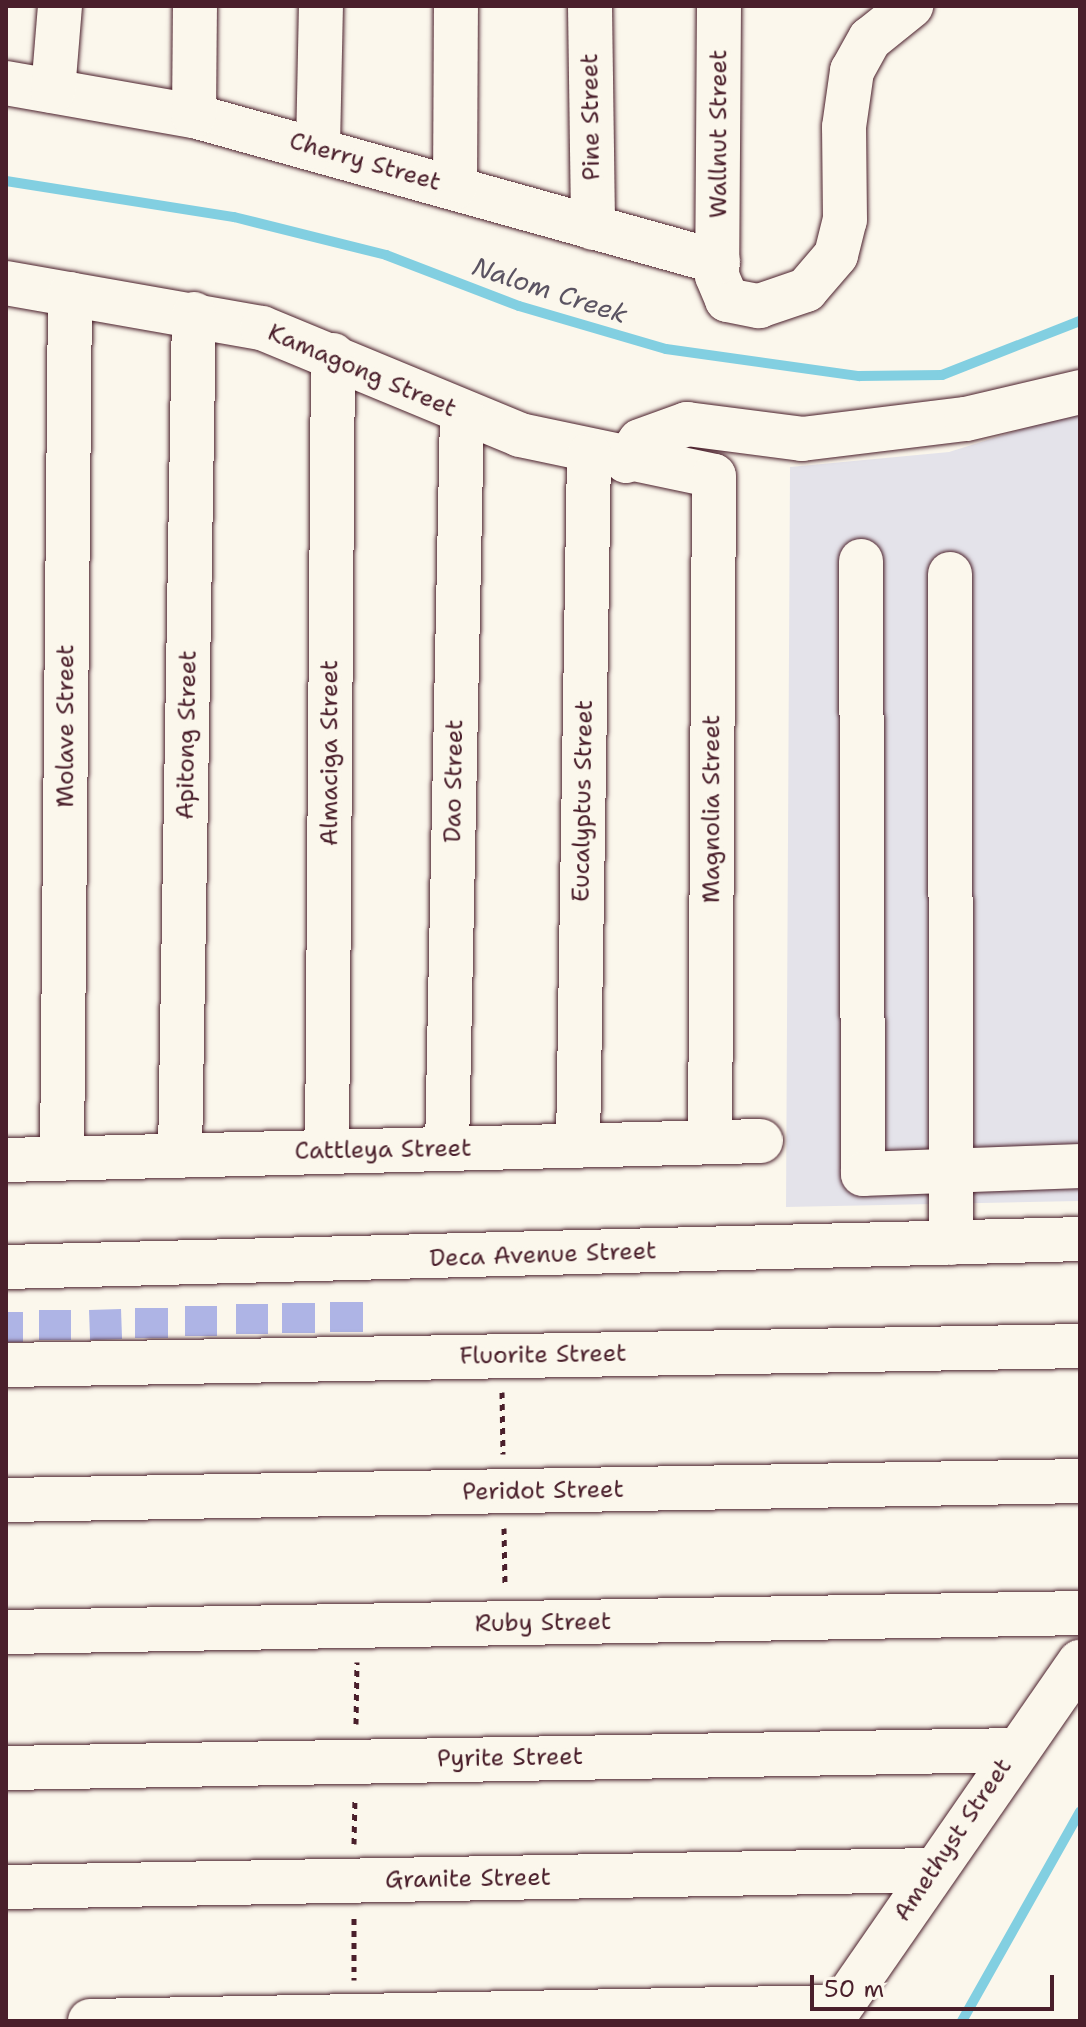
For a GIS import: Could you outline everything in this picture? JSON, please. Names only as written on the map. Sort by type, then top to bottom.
[{"type":"street","points":[[53,91],[60,6]]},
{"type":"street","points":[[194,116],[195,6]]},
{"type":"street","points":[[318,147],[321,6]]},
{"type":"street","points":[[455,187],[456,6]]},
{"type":"street","name":"Pine Street","points":[[590,6],[593,228]]},
{"type":"street","name":"Wallnut Street","points":[[719,6],[719,290],[737,306],[781,303],[826,273],[845,220],[844,127],[852,71],[870,39],[911,6]]},
{"type":"street","name":"Cherry Street","points":[[6,83],[194,116],[318,147],[718,262]]},
{"type":"street","name":"Kamagong Street","points":[[6,283],[262,328],[333,355],[462,413],[608,458],[714,476]]},
{"type":"street","name":"Molave Street","points":[[62,1158],[70,294]]},
{"type":"street","name":"Apitong Street","points":[[180,1156],[194,314]]},
{"type":"street","name":"Almaciga Street","points":[[327,1152],[333,355]]},
{"type":"street","points":[[608,458],[640,441],[687,424],[802,439],[966,419],[1080,392]]},
{"type":"street","name":"Dao Street","points":[[447,1149],[462,413]]},
{"type":"street","name":"Eucalyptus Street","points":[[578,1146],[608,458]]},
{"type":"street","name":"Magnolia Street","points":[[710,1142],[714,476]]},
{"type":"street","points":[[861,561],[863,1174],[1080,1166]]},
{"type":"street","points":[[950,574],[951,1243]]},
{"type":"street","name":"Cattleya Street","points":[[6,1160],[761,1141]]},
{"type":"street","name":"Deca Avenue Street","points":[[6,1267],[1080,1239]]},
{"type":"street","name":"Fluorite Street","points":[[6,1365],[1080,1346]]},
{"type":"street","name":"Peridot Street","points":[[6,1500],[1080,1481]]},
{"type":"street","name":"Ruby Street","points":[[6,1632],[1080,1613]]},
{"type":"street","name":"Amethyst Street","points":[[836,2014],[930,1870],[1080,1662]]},
{"type":"street","name":"Pyrite Street","points":[[6,1768],[1015,1750]]},
{"type":"street","name":"Granite Street","points":[[6,1887],[930,1870]]},
{"type":"street","points":[[90,2021],[836,2014]]},
{"type":"path","points":[[354,2019],[358,1626]]},
{"type":"shaded area","points":[[1080,411],[1080,1201],[786,1207],[790,467],[949,452]]},
{"type":"building","points":[[330,1302],[363,1302],[363,1332],[330,1332]]},
{"type":"building","points":[[282,1303],[315,1303],[315,1333],[282,1333]]},
{"type":"building","points":[[236,1304],[268,1304],[268,1334],[236,1334]]},
{"type":"building","points":[[185,1306],[217,1306],[217,1336],[185,1336]]},
{"type":"building","points":[[135,1308],[168,1308],[168,1338],[135,1338]]},
{"type":"building","points":[[121,1309],[122,1339],[90,1340],[89,1310]]},
{"type":"building","points":[[39,1310],[71,1310],[71,1340],[39,1340]]},
{"type":"building","points":[[6,1312],[23,1312],[23,1342],[6,1342]]},
{"type":"waterway","name":"Nalom Creek","points":[[6,181],[234,217],[386,255],[519,306],[666,349],[859,376],[942,375],[1080,321]]},
{"type":"waterway","points":[[962,2021],[1080,1812]]}]
